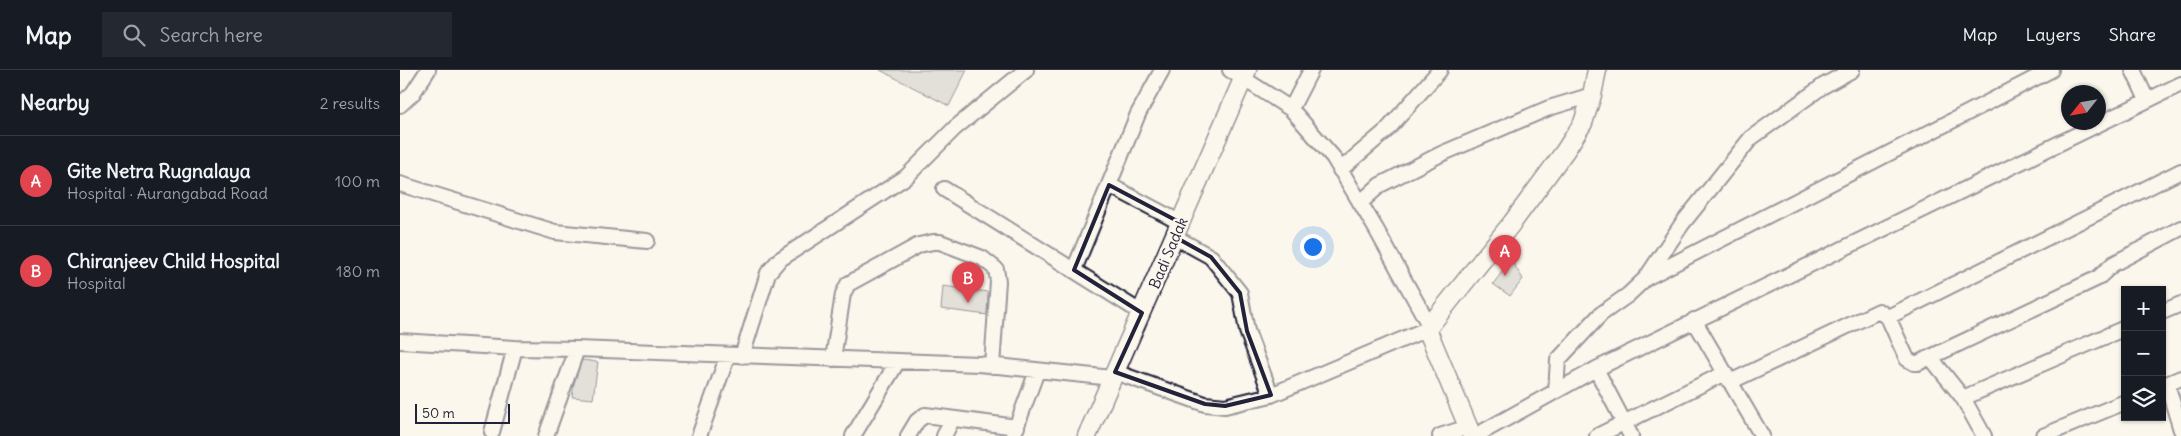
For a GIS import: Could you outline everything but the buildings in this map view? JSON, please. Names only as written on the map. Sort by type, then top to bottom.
[{"type":"main road","points":[[1471,433],[1428,327],[1512,223],[1565,151],[1583,122],[1592,96],[1595,72]]},
{"type":"main road","name":"Badi Sadak","points":[[1087,436],[1178,230],[1240,73]]},
{"type":"street","points":[[400,104],[413,93],[428,70]]},
{"type":"street","points":[[699,436],[735,356],[768,273],[779,260],[906,177],[955,128],[1026,70]]},
{"type":"street","points":[[1074,270],[1138,114],[1162,70]]},
{"type":"street","points":[[1291,109],[1311,70]]},
{"type":"street","points":[[1340,170],[1388,130],[1440,70]]},
{"type":"street","points":[[1556,390],[1558,360],[1601,314],[1628,295],[1646,278],[1682,224],[1751,138],[1823,86],[1852,70]]},
{"type":"street","points":[[1646,278],[2051,70]]},
{"type":"street","points":[[2133,70],[2147,100]]},
{"type":"street","points":[[400,341],[515,348],[577,348],[735,356],[898,361],[1113,375],[1215,406],[1236,404],[1270,395],[1428,327],[1333,157],[1291,109],[1240,73]]},
{"type":"street","points":[[1440,436],[1471,433],[1694,320],[2181,84]]},
{"type":"street","points":[[1360,203],[1380,185],[1441,154],[1549,108],[1592,96]]},
{"type":"street","points":[[1888,317],[2181,171]]},
{"type":"street","points":[[400,184],[555,232],[647,241]]},
{"type":"street","points":[[1109,185],[1178,230],[1211,257],[1240,293],[1247,331],[1270,395]]},
{"type":"street","points":[[944,189],[1142,313]]},
{"type":"street","points":[[1597,436],[1624,422],[1882,311],[1888,317],[1910,361],[1918,362],[1931,358],[2098,278],[2113,264],[2181,228]]},
{"type":"street","points":[[833,359],[843,294],[848,284],[919,245],[940,242],[982,258],[996,270],[998,281],[992,366]]},
{"type":"street","points":[[2166,310],[2181,304]]},
{"type":"street","points":[[1694,320],[1762,436]]},
{"type":"street","points":[[1963,398],[2121,330]]},
{"type":"street","points":[[492,432],[515,348]]},
{"type":"street","points":[[546,436],[577,348]]},
{"type":"street","points":[[1931,358],[1963,398],[1984,436]]},
{"type":"street","points":[[853,436],[898,361]]},
{"type":"street","points":[[1596,369],[1631,436]]},
{"type":"street","points":[[908,436],[921,416],[1015,431],[1037,371]]},
{"type":"street","points":[[2166,385],[2181,378]]},
{"type":"street","points":[[2166,388],[2181,430]]},
{"type":"street","points":[[2042,436],[2121,404]]},
{"type":"street","points":[[944,436],[952,420]]},
{"type":"highlighted area","points":[[1109,185],[1181,223],[1175,237],[1211,257],[1240,293],[1247,331],[1271,395],[1225,406],[1205,404],[1115,372],[1142,313],[1074,270]]},
{"type":"place","name":"Gite Netra Rugnalaya","points":[[1505,276]]},
{"type":"place","name":"Chiranjeev Child Hospital","points":[[968,303]]}]
